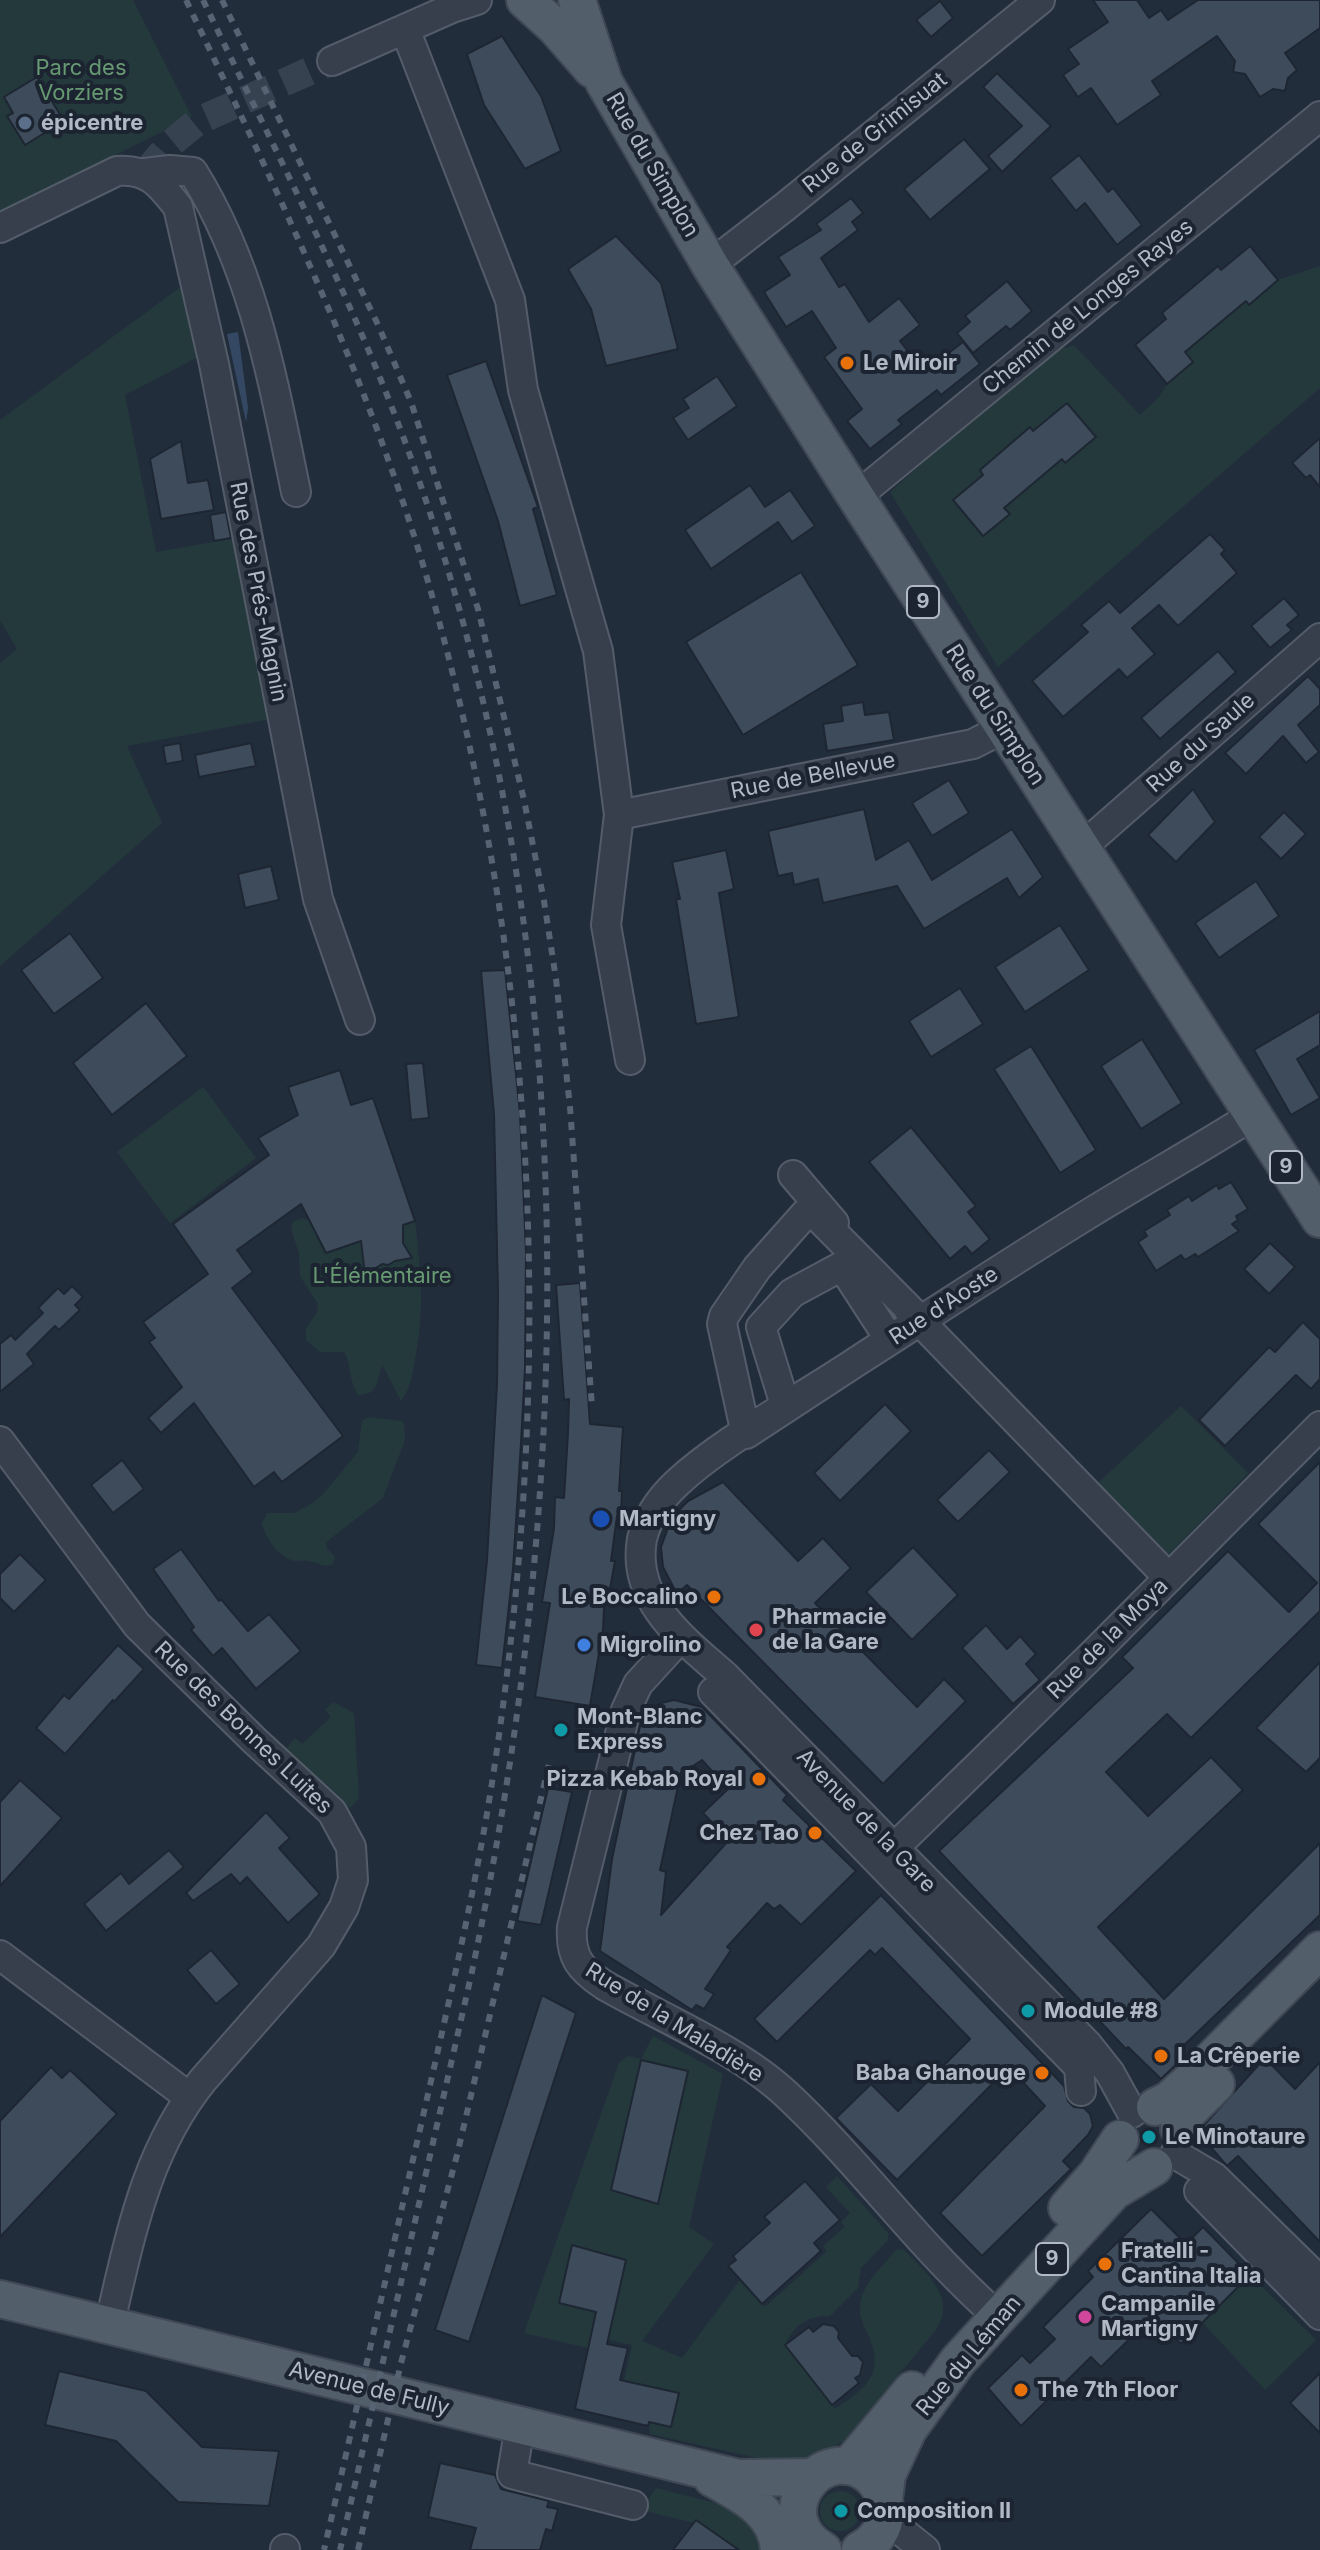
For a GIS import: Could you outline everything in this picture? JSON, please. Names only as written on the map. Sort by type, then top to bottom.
[{"type":"main road","name":"Rue du Simplon","points":[[525,0],[556,28],[604,82],[710,265],[856,497],[1320,1219]]},
{"type":"main road","name":"Rue du Simplon","points":[[577,0],[604,82]]},
{"type":"main road","name":"Rue du Léman","points":[[885,2504],[887,2475],[908,2430],[958,2361],[1114,2191],[1152,2135],[1169,2100],[1320,1950]]},
{"type":"main road","name":"Rue du Léman","points":[[829,2472],[853,2461],[982,2302],[1096,2175],[1186,2114],[1320,1979]]},
{"type":"main road","name":"Avenue de Fully","points":[[0,2299],[738,2478],[829,2472]]},
{"type":"main road","points":[[693,2467],[763,2511],[798,2539]]},
{"type":"main road","points":[[829,2472],[868,2474],[878,2485],[885,2504]]},
{"type":"main road","name":"9","points":[[798,2539],[800,2496],[829,2472]]},
{"type":"main road","name":"Avenue de Fully","points":[[738,2478],[798,2539]]},
{"type":"main road","name":"9","points":[[869,2549],[879,2534],[885,2504]]},
{"type":"street","name":"Rue de Grimisuat","points":[[710,265],[1040,0]]},
{"type":"street","points":[[332,61],[462,3]]},
{"type":"street","points":[[405,29],[510,300],[523,390],[598,651],[619,815],[606,925],[630,1060]]},
{"type":"street","name":"Chemin de Longes Rayes","points":[[856,497],[1320,116]]},
{"type":"street","points":[[0,228],[117,171],[193,172],[215,207],[242,271],[267,350],[296,492]]},
{"type":"street","name":"Rue des Prés-Magnin","points":[[145,173],[161,186],[178,207],[214,364],[318,899],[360,1020]]},
{"type":"street","name":"Rue du Saule","points":[[1081,848],[1320,638]]},
{"type":"street","name":"Rue de Bellevue","points":[[619,815],[973,744],[1004,728]]},
{"type":"street","name":"Rue d'Aoste","points":[[651,1516],[677,1483],[746,1434],[920,1320],[1253,1115]]},
{"type":"street","points":[[793,1175],[904,1306],[920,1320]]},
{"type":"street","points":[[920,1320],[746,1434],[722,1324],[724,1316],[757,1268],[805,1214],[814,1213],[920,1320],[1169,1578]]},
{"type":"street","points":[[786,1408],[761,1327],[792,1293],[842,1266],[890,1340]]},
{"type":"street","name":"Rue de la Moya","points":[[893,1849],[1320,1426]]},
{"type":"street","name":"Rue des Bonnes Luites","points":[[0,1441],[137,1625],[332,1812],[351,1847],[353,1880],[344,1907],[321,1946],[189,2097],[145,2183],[109,2326]]},
{"type":"street","name":"Avenue de la Gare","points":[[651,1516],[643,1537],[640,1560],[644,1584],[655,1606],[681,1637],[725,1676],[1087,2044],[1152,2135]]},
{"type":"street","name":"Rue de la Maladière","points":[[681,1637],[638,1684],[626,1710],[572,1927],[573,1953],[585,1972],[604,1985],[724,2052],[785,2093],[954,2276],[982,2302]]},
{"type":"street","points":[[713,1692],[1079,2067],[1081,2091]]},
{"type":"street","points":[[0,1955],[189,2097]]},
{"type":"street","points":[[1152,2135],[1214,2177],[1320,2281]]},
{"type":"street","points":[[1199,2191],[1320,2315]]},
{"type":"street","points":[[520,2426],[512,2474],[633,2505]]},
{"type":"street","points":[[885,2504],[905,2534],[925,2550]]},
{"type":"green space","name":"Parc des Vorziers","points":[[0,0],[133,0],[192,117],[0,212]]},
{"type":"green space","points":[[1320,266],[1320,388],[998,667],[890,492],[1054,347],[1074,345],[1140,415],[1160,396],[1167,384],[1193,362],[1185,352],[1246,301],[1249,305],[1278,280]]},
{"type":"green space","points":[[186,283],[202,355],[125,395],[156,552],[242,537],[276,718],[127,746],[162,823],[0,966],[0,663],[17,649],[0,620],[0,420]]},
{"type":"green space","points":[[203,1087],[256,1158],[170,1223],[117,1152]]},
{"type":"green space","name":"L'Élémentaire","points":[[302,1218],[310,1221],[322,1246],[329,1252],[415,1221],[420,1323],[411,1381],[401,1401],[383,1366],[373,1389],[358,1395],[344,1352],[320,1352],[306,1340],[306,1329],[317,1312],[318,1304],[300,1276],[299,1253],[291,1229],[293,1222]]},
{"type":"green space","points":[[1181,1406],[1248,1473],[1168,1556],[1098,1483]]},
{"type":"green space","points":[[368,1417],[404,1424],[405,1440],[383,1498],[326,1542],[335,1557],[332,1565],[295,1561],[283,1556],[264,1530],[262,1524],[267,1513],[294,1513],[324,1493],[358,1452],[362,1421]]},
{"type":"green space","points":[[333,1702],[354,1713],[359,1798],[350,1808],[285,1750],[295,1738],[302,1744],[331,1717],[325,1710]]},
{"type":"green space","points":[[653,2036],[723,2074],[689,2227],[714,2244],[642,2341],[682,2358],[740,2280],[765,2307],[827,2251],[823,2246],[845,2227],[841,2222],[850,2213],[826,2187],[837,2176],[888,2233],[888,2240],[861,2268],[858,2288],[830,2316],[815,2317],[803,2323],[785,2345],[835,2409],[857,2393],[871,2376],[875,2356],[861,2319],[860,2304],[871,2280],[896,2250],[903,2249],[921,2267],[941,2297],[943,2308],[935,2331],[844,2441],[813,2458],[795,2462],[771,2461],[650,2434],[649,2422],[671,2427],[679,2393],[624,2381],[632,2345],[591,2336],[588,2348],[524,2333],[619,2063],[628,2056],[641,2059]]},
{"type":"green space","points":[[1250,2275],[1316,2340],[1265,2390],[1202,2322]]},
{"type":"green space","points":[[656,2488],[739,2509],[758,2528],[762,2550],[723,2550],[728,2542],[696,2520],[694,2523],[641,2510]]},
{"type":"green space","points":[[840,2491],[854,2497],[860,2511],[854,2525],[840,2531],[826,2525],[820,2511],[826,2497]]},
{"type":"water","points":[[238,332],[248,408],[246,422],[227,334]]},
{"type":"building","points":[[1093,0],[1137,0],[1149,18],[1161,10],[1168,20],[1198,0],[1320,0],[1320,28],[1285,53],[1297,70],[1288,78],[1285,91],[1273,89],[1260,97],[1245,74],[1233,72],[1235,61],[1217,36],[1152,81],[1161,95],[1117,125],[1091,88],[1078,97],[1063,75],[1079,64],[1068,49],[1108,22]]},
{"type":"building","points":[[940,1],[953,18],[931,37],[916,20]]},
{"type":"building","points":[[502,36],[541,96],[561,151],[525,169],[484,105],[467,54]]},
{"type":"building","points":[[997,73],[1051,126],[1002,172],[988,156],[1022,126],[983,87]]},
{"type":"building","points":[[37,77],[64,121],[25,145],[7,116],[13,113],[4,97]]},
{"type":"building","points":[[964,139],[990,169],[930,220],[904,189]]},
{"type":"building","points":[[1079,155],[1108,192],[1113,188],[1142,225],[1117,245],[1085,203],[1076,211],[1050,178]]},
{"type":"building","points":[[851,198],[863,213],[852,222],[858,230],[821,258],[839,287],[845,284],[869,322],[899,298],[920,325],[900,341],[924,372],[963,342],[980,364],[941,395],[937,390],[898,420],[902,424],[870,449],[847,421],[862,409],[824,357],[836,348],[812,311],[786,327],[764,292],[790,275],[778,257],[821,230],[816,224]]},
{"type":"building","points":[[616,236],[661,283],[678,349],[606,366],[591,309],[568,269]]},
{"type":"building","points":[[1250,246],[1278,280],[1249,305],[1246,301],[1185,352],[1193,362],[1167,384],[1135,345],[1166,319],[1162,313],[1218,266],[1221,270]]},
{"type":"building","points":[[1007,281],[1032,311],[1010,330],[1006,326],[973,353],[957,333],[970,322],[965,316]]},
{"type":"building","points":[[486,361],[538,507],[533,509],[557,595],[520,606],[498,521],[447,375]]},
{"type":"building","points":[[717,376],[737,406],[688,440],[673,418],[689,408],[683,399]]},
{"type":"building","points":[[1067,403],[1096,437],[1065,463],[1062,459],[1004,508],[1010,514],[983,536],[953,500],[983,475],[980,470],[1030,427],[1033,431]]},
{"type":"building","points":[[1320,438],[1320,487],[1310,475],[1306,478],[1292,463]]},
{"type":"building","points":[[181,441],[188,483],[208,480],[214,510],[161,519],[150,459]]},
{"type":"building","points":[[750,485],[765,507],[790,490],[815,526],[792,542],[778,522],[711,569],[685,530]]},
{"type":"building","points":[[226,512],[231,538],[214,541],[210,515]]},
{"type":"building","points":[[1210,534],[1225,550],[1221,554],[1237,573],[1178,626],[1159,605],[1132,628],[1155,654],[1127,678],[1119,669],[1063,717],[1032,681],[1088,632],[1081,625],[1109,601],[1120,613]]},
{"type":"building","points":[[801,572],[858,665],[743,735],[686,642]]},
{"type":"building","points":[[1284,598],[1299,615],[1287,625],[1292,630],[1270,648],[1251,626]]},
{"type":"building","points":[[1218,651],[1236,672],[1160,739],[1141,718]]},
{"type":"building","points":[[1308,676],[1320,689],[1320,705],[1298,725],[1319,752],[1306,763],[1283,736],[1246,774],[1225,753]]},
{"type":"building","points":[[863,702],[865,715],[889,712],[894,740],[827,751],[823,724],[843,721],[841,706]]},
{"type":"building","points":[[180,743],[183,761],[166,764],[163,746]]},
{"type":"building","points":[[251,743],[256,766],[199,777],[195,755]]},
{"type":"building","points":[[949,780],[969,813],[932,836],[912,803]]},
{"type":"building","points":[[1193,789],[1215,822],[1176,862],[1148,835]]},
{"type":"building","points":[[864,809],[876,860],[909,840],[932,880],[1012,829],[1043,877],[1019,898],[1007,878],[924,929],[897,886],[823,903],[818,879],[794,885],[792,873],[778,876],[768,831]]},
{"type":"building","points":[[1284,812],[1306,834],[1281,859],[1259,837]]},
{"type":"building","points":[[726,850],[734,889],[719,893],[739,1017],[696,1024],[676,899],[680,899],[672,862]]},
{"type":"building","points":[[271,866],[279,900],[245,908],[238,874]]},
{"type":"building","points":[[1256,881],[1279,916],[1219,958],[1195,923]]},
{"type":"building","points":[[1060,925],[1089,970],[1025,1012],[995,967]]},
{"type":"building","points":[[70,933],[103,978],[54,1014],[21,970]]},
{"type":"building","points":[[505,970],[520,1113],[526,1252],[521,1443],[513,1569],[502,1668],[476,1665],[487,1560],[497,1384],[498,1293],[494,1114],[481,971]]},
{"type":"building","points":[[960,988],[983,1024],[931,1057],[909,1021]]},
{"type":"building","points":[[146,1003],[187,1056],[112,1115],[73,1063]]},
{"type":"building","points":[[1320,1011],[1320,1045],[1297,1059],[1320,1098],[1291,1115],[1254,1050]]},
{"type":"building","points":[[1142,1039],[1182,1103],[1141,1129],[1101,1066]]},
{"type":"building","points":[[1031,1046],[1096,1150],[1060,1173],[994,1069]]},
{"type":"building","points":[[423,1063],[429,1118],[411,1120],[406,1064]]},
{"type":"building","points":[[340,1070],[351,1105],[373,1098],[415,1221],[403,1225],[403,1243],[412,1258],[382,1264],[365,1275],[361,1241],[326,1253],[301,1204],[237,1250],[253,1272],[232,1288],[343,1436],[282,1482],[274,1472],[254,1487],[194,1403],[161,1433],[148,1418],[182,1387],[149,1342],[155,1338],[143,1322],[208,1274],[173,1224],[269,1155],[258,1138],[298,1115],[288,1087]]},
{"type":"building","points":[[911,1127],[976,1206],[968,1212],[990,1239],[972,1254],[965,1246],[950,1259],[869,1162]]},
{"type":"building","points":[[1231,1182],[1248,1209],[1236,1216],[1238,1220],[1232,1224],[1239,1231],[1198,1257],[1195,1254],[1185,1260],[1181,1255],[1156,1271],[1138,1242],[1147,1236],[1144,1231],[1170,1215],[1167,1210],[1189,1196],[1192,1201],[1217,1185],[1219,1189]]},
{"type":"building","points":[[1270,1243],[1295,1267],[1269,1294],[1244,1269]]},
{"type":"building","points":[[580,1283],[590,1424],[623,1427],[619,1491],[622,1491],[621,1516],[617,1516],[610,1589],[605,1586],[603,1630],[590,1706],[535,1697],[550,1603],[542,1602],[554,1528],[555,1497],[564,1498],[568,1433],[569,1399],[564,1400],[556,1285]]},
{"type":"building","points":[[72,1286],[83,1297],[75,1305],[80,1310],[59,1330],[55,1326],[27,1354],[34,1364],[0,1392],[0,1344],[11,1335],[15,1340],[43,1313],[38,1308],[58,1288],[64,1294]]},
{"type":"building","points":[[1303,1322],[1320,1339],[1320,1379],[1311,1389],[1296,1375],[1225,1446],[1199,1420],[1269,1347],[1275,1352]]},
{"type":"building","points":[[885,1404],[911,1431],[840,1501],[814,1473]]},
{"type":"building","points":[[989,1450],[1010,1472],[958,1522],[937,1500]]},
{"type":"building","points":[[122,1460],[144,1489],[113,1513],[91,1485]]},
{"type":"building","points":[[1320,1462],[1320,1611],[1191,1738],[1167,1714],[1106,1772],[1148,1816],[1211,1757],[1243,1790],[1098,1927],[1164,1999],[1320,1843],[1320,1915],[1179,2050],[1185,2056],[1161,2079],[1128,2047],[1126,2049],[939,1851],[1133,1668],[1122,1657],[1228,1551],[1289,1612],[1317,1583],[1258,1524]]},
{"type":"building","points":[[723,1482],[798,1561],[823,1538],[851,1568],[815,1603],[917,1707],[944,1679],[966,1701],[883,1784],[687,1585],[677,1594],[663,1567],[661,1547],[672,1517],[688,1501]]},
{"type":"building","points":[[913,1547],[958,1595],[912,1640],[866,1592]]},
{"type":"building","points":[[181,1549],[219,1601],[221,1599],[248,1631],[269,1614],[301,1651],[256,1689],[222,1648],[213,1656],[191,1630],[194,1627],[153,1569]]},
{"type":"building","points":[[20,1554],[46,1580],[14,1612],[0,1598],[0,1574]]},
{"type":"building","points":[[986,1625],[1007,1649],[1020,1636],[1036,1654],[1026,1664],[1040,1680],[1013,1704],[962,1648]]},
{"type":"building","points":[[118,1645],[144,1669],[65,1754],[36,1728],[64,1695],[69,1699]]},
{"type":"building","points":[[1320,1662],[1320,1758],[1306,1772],[1256,1728]]},
{"type":"building","points":[[674,1700],[702,1707],[787,1795],[783,1800],[856,1871],[801,1925],[780,1905],[774,1909],[767,1903],[727,1947],[731,1950],[705,1989],[714,1994],[704,2009],[696,2005],[692,2010],[600,1951],[612,1859],[640,1726],[650,1711],[661,1703]],"holes":[[[702,1760],[728,1789],[703,1813],[729,1840],[661,1915],[666,1872],[660,1870],[682,1768]]]},
{"type":"building","points":[[20,1780],[62,1818],[0,1886],[0,1802]]},
{"type":"building","points":[[548,1788],[572,1792],[541,1925],[517,1921]]},
{"type":"building","points":[[266,1812],[290,1838],[279,1848],[320,1894],[288,1923],[247,1877],[240,1884],[231,1874],[193,1901],[186,1893]]},
{"type":"building","points":[[169,1850],[184,1867],[106,1931],[84,1904],[121,1873],[129,1884]]},
{"type":"building","points":[[881,1895],[1064,2086],[1068,2101],[1090,2114],[1093,2126],[1088,2135],[1063,2161],[1071,2169],[982,2256],[940,2213],[1045,2106],[1009,2067],[897,2180],[836,2118],[871,2084],[898,2111],[970,2039],[882,1948],[875,1955],[870,1950],[777,2042],[754,2019]]},
{"type":"building","points":[[211,1950],[240,1984],[216,2004],[187,1970]]},
{"type":"building","points":[[542,1995],[576,2013],[469,2342],[435,2330]]},
{"type":"building","points":[[1265,2058],[1295,2089],[1320,2062],[1320,2242],[1238,2156],[1227,2166],[1202,2137],[1203,2126]]},
{"type":"building","points":[[641,2060],[688,2071],[658,2204],[611,2190]]},
{"type":"building","points":[[51,2067],[62,2078],[70,2070],[117,2114],[0,2237],[0,2121]]},
{"type":"building","points":[[805,2181],[840,2220],[814,2243],[821,2251],[762,2304],[728,2266],[736,2260],[733,2256],[770,2223],[764,2217]]},
{"type":"building","points":[[1151,2209],[1186,2244],[1203,2227],[1250,2275],[1181,2344],[1153,2316],[1101,2367],[1091,2357],[1021,2426],[988,2388],[1022,2355],[1030,2363],[1055,2339],[1043,2327],[1093,2277],[1088,2271]]},
{"type":"building","points":[[572,2245],[626,2260],[607,2344],[628,2348],[620,2380],[679,2393],[671,2427],[649,2422],[648,2426],[575,2409],[596,2312],[559,2303]]},
{"type":"building","points":[[823,2324],[834,2326],[839,2332],[838,2338],[852,2356],[858,2356],[863,2362],[860,2375],[855,2378],[859,2383],[832,2405],[785,2345],[809,2327],[813,2332]]},
{"type":"building","points":[[59,2371],[146,2391],[202,2447],[279,2451],[269,2506],[178,2502],[116,2441],[45,2425]]},
{"type":"building","points":[[1320,2373],[1320,2433],[1290,2403]]},
{"type":"building","points":[[440,2463],[495,2475],[501,2489],[549,2501],[547,2507],[558,2509],[552,2531],[546,2529],[540,2550],[470,2550],[476,2528],[428,2517]]},
{"type":"building","points":[[696,2520],[739,2550],[673,2550]]},
{"type":"tunnel","points":[[145,173],[169,145],[198,121],[332,61]]},
{"type":"railway","points":[[186,0],[320,288],[379,434],[429,585],[466,730],[494,876],[514,1023],[526,1170],[529,1318],[525,1466],[514,1614],[495,1763],[461,1945],[324,2550]]},
{"type":"railway","points":[[203,0],[313,226],[389,399],[411,458],[468,642],[509,829],[535,1020],[546,1212],[545,1405],[531,1597],[506,1788],[471,1976],[340,2550]]},
{"type":"railway","points":[[222,0],[379,327],[411,402],[478,609],[524,800],[556,979],[570,1107],[592,1407]]},
{"type":"railway","points":[[358,2550],[401,2363],[457,2155],[549,1764]]},
{"type":"place","name":"épicentre","points":[[25,123]]},
{"type":"place","name":"Le Miroir","points":[[847,363]]},
{"type":"place","name":"Martigny","points":[[601,1519]]},
{"type":"place","name":"Le Boccalino","points":[[714,1597]]},
{"type":"place","name":"Pharmacie de la Gare","points":[[756,1630]]},
{"type":"place","name":"Migrolino","points":[[584,1645]]},
{"type":"place","name":"Mont-Blanc Express","points":[[561,1730]]},
{"type":"place","name":"Pizza Kebab Royal","points":[[759,1779]]},
{"type":"place","name":"Chez Tao","points":[[815,1833]]},
{"type":"place","name":"Module #8","points":[[1028,2011]]},
{"type":"place","name":"La Crêperie","points":[[1161,2056]]},
{"type":"place","name":"Baba Ghanouge","points":[[1042,2073]]},
{"type":"place","name":"Le Minotaure","points":[[1149,2137]]},
{"type":"place","name":"Fratelli - Cantina Italia","points":[[1105,2264]]},
{"type":"place","name":"Campanile Martigny","points":[[1085,2317]]},
{"type":"place","name":"The 7th Floor","points":[[1021,2390]]},
{"type":"place","name":"Composition II","points":[[841,2511]]}]
